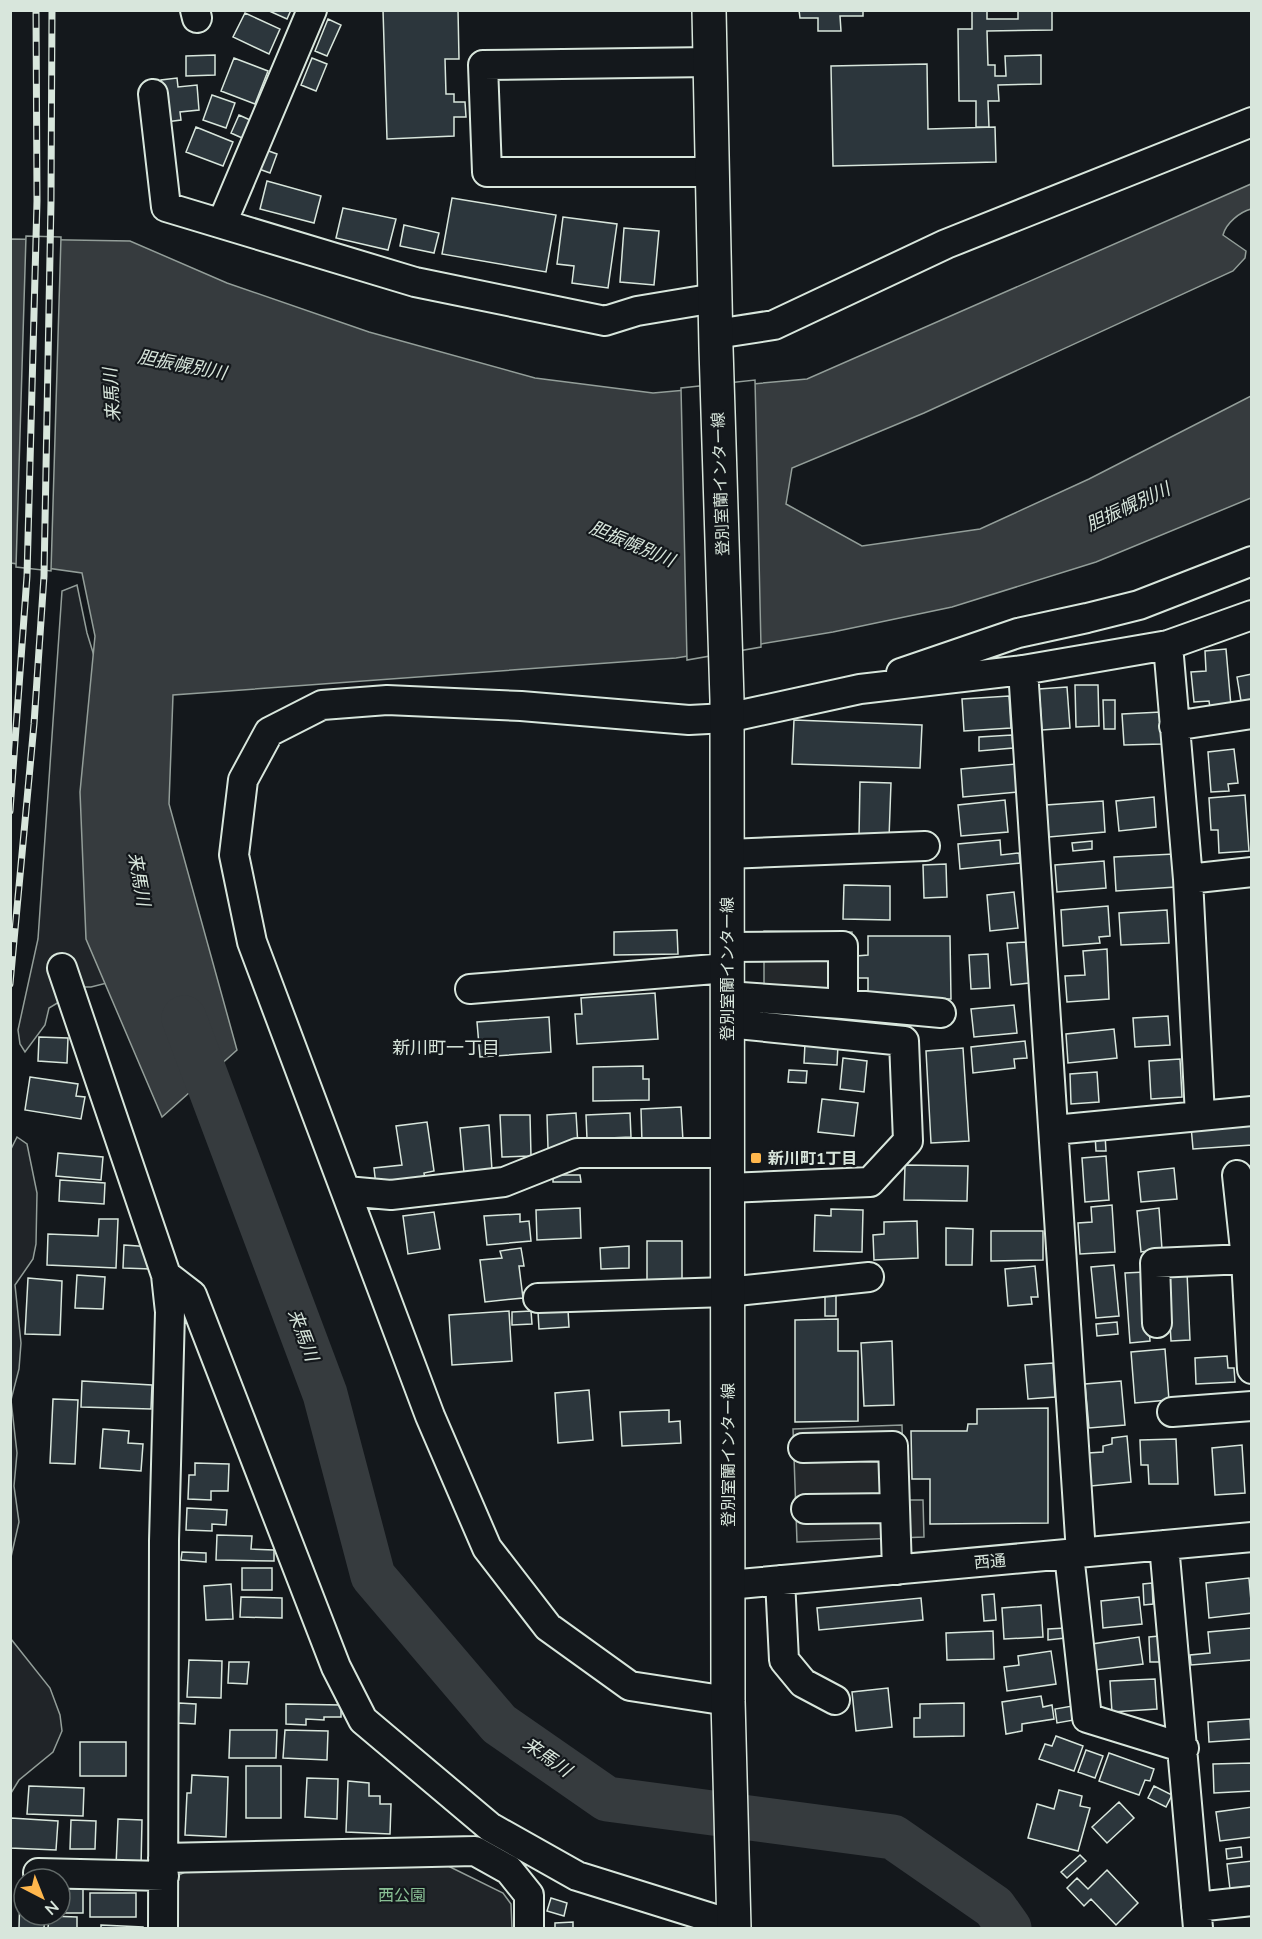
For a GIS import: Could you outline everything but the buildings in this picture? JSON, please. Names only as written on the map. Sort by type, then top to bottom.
[{"type":"main road","name":"登別室蘭インター線","points":[[709,10],[727,709],[728,1713],[733,1919]]},
{"type":"street","points":[[222,223],[312,10]]},
{"type":"street","points":[[710,62],[483,65],[487,172],[712,171]]},
{"type":"street","points":[[153,94],[166,207],[415,282],[605,321],[637,311],[715,298]]},
{"type":"street","points":[[716,341],[774,325],[946,244],[1251,122]]},
{"type":"street","points":[[860,689],[930,662],[1018,633],[1139,605],[1251,561]]},
{"type":"street","points":[[728,1713],[630,1686],[548,1627],[488,1548],[430,1416],[252,942],[234,855],[243,780],[269,732],[322,705],[387,700],[521,706],[689,720],[727,709],[860,689],[1023,670],[1168,645],[1251,615]]},
{"type":"street","points":[[1168,645],[1188,879],[1200,1116]]},
{"type":"street","points":[[1023,670],[1054,1130],[1075,1554],[1087,1718],[1184,1748]]},
{"type":"street","points":[[1174,726],[1251,714]]},
{"type":"street","points":[[727,854],[926,846]]},
{"type":"street","points":[[1188,879],[1251,872]]},
{"type":"street","points":[[727,983],[843,946],[843,1004]]},
{"type":"street","points":[[63,968],[166,1275],[170,1312],[164,1541],[163,1929]]},
{"type":"street","points":[[727,983],[904,1041],[908,1142],[870,1182],[727,1188]]},
{"type":"street","points":[[470,989],[727,983],[843,1004],[941,1013]]},
{"type":"street","points":[[1054,1130],[1251,1111]]},
{"type":"street","points":[[346,1191],[391,1195],[504,1182],[577,1153],[727,1153]]},
{"type":"street","points":[[1237,1175],[1246,1259],[1251,1369]]},
{"type":"street","points":[[1157,1323],[1155,1263],[1246,1259]]},
{"type":"street","points":[[166,1275],[192,1294],[336,1666],[363,1720],[490,1827],[577,1876],[733,1919]]},
{"type":"street","points":[[538,1298],[727,1292],[869,1276]]},
{"type":"street","points":[[1172,1412],[1251,1406]]},
{"type":"street","points":[[803,1448],[893,1446],[897,1570]]},
{"type":"street","points":[[806,1509],[895,1508]]},
{"type":"street","name":"西通","points":[[728,1585],[1251,1537]]},
{"type":"street","points":[[1164,1545],[1184,1748],[1197,1918],[1251,1901]]},
{"type":"street","points":[[780,1580],[784,1660],[802,1683],[835,1700]]},
{"type":"street","points":[[509,1870],[529,1849]]},
{"type":"street","points":[[72,1871],[475,1851],[509,1870],[529,1895],[529,1929]]},
{"type":"green space","points":[[77,585],[87,633],[103,685],[115,981],[84,987],[49,1008],[45,1025],[25,1052],[20,1044],[18,1030],[38,939],[62,591]]},
{"type":"green space","points":[[17,1137],[27,1144],[37,1193],[36,1244],[33,1259],[15,1285],[21,1343],[19,1369],[11,1400],[17,1453],[14,1486],[19,1522],[11,1557],[10,1151]]},
{"type":"green space","points":[[11,1639],[50,1688],[60,1715],[62,1731],[53,1752],[19,1780],[11,1793]]},
{"type":"green space","name":"西公園","points":[[438,1861],[503,1893],[511,1904],[512,1928],[174,1928],[175,1877],[189,1870]]},
{"type":"shaded area","points":[[764,931],[852,932],[853,1022],[764,1016]]},
{"type":"shaded area","points":[[902,1425],[904,1500],[923,1500],[924,1537],[797,1542],[793,1429]]},
{"type":"water","name":"胆振幌別川","points":[[1251,184],[1251,209],[1234,219],[1227,226],[1223,235],[1246,251],[1245,258],[1233,271],[924,413],[792,468],[786,504],[862,546],[980,529],[1089,479],[1251,396],[1251,498],[1096,562],[952,607],[833,632],[676,658],[173,695],[169,804],[237,1050],[162,1117],[86,939],[80,792],[95,636],[82,573],[11,563],[11,239],[130,241],[227,283],[369,332],[535,378],[653,393],[807,379]]},
{"type":"pier","points":[[26,236],[61,237],[51,571],[16,567]]},
{"type":"pier","points":[[755,380],[761,647],[687,660],[681,388]]},
{"type":"waterway","name":"来馬川","points":[[184,1018],[325,1394],[373,1576],[499,1724],[607,1799],[893,1837],[994,1907],[1009,1928]]},
{"type":"railway","points":[[10,811],[27,576],[37,201],[36,10]]},
{"type":"railway","points":[[10,984],[34,724],[44,576],[52,10]]},
{"type":"place","name":"新川町1丁目","points":[[756,1158]]},
{"type":"district","name":"新川町一丁目","points":[[446,1048]]}]
